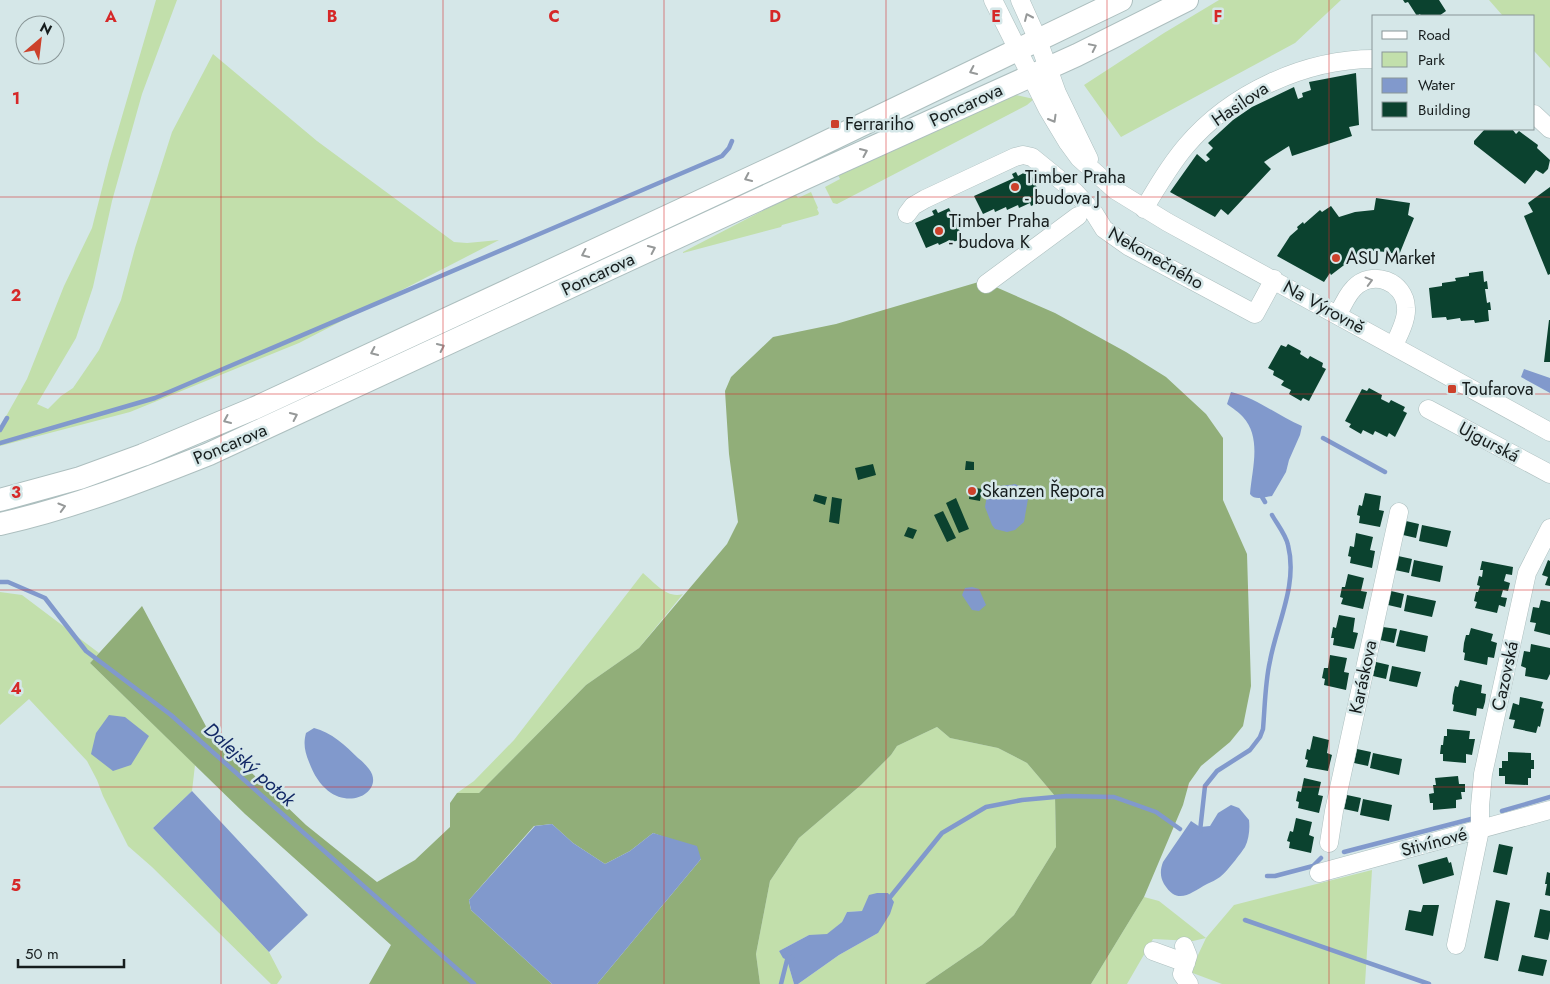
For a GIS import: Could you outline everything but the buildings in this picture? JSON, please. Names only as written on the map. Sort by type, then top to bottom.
[{"type":"main road","name":"Poncarova","points":[[4,499],[80,478],[199,432],[801,154],[1121,0]]},
{"type":"main road","name":"Poncarova","points":[[7,522],[88,500],[209,454],[1039,72],[1186,0]]},
{"type":"street","points":[[993,0],[1017,50],[1039,72]]},
{"type":"street","points":[[1020,0],[1038,40],[1039,72]]},
{"type":"street","name":"Hasilova","points":[[1144,209],[1186,145],[1219,114],[1259,88],[1302,70],[1349,59],[1372,59]]},
{"type":"street","name":"Na Výrovně","points":[[1039,72],[1060,98],[1088,158],[1101,178],[1114,190],[1144,209],[1550,432]]},
{"type":"street","points":[[1535,115],[1550,129]]},
{"type":"street","name":"Nekonečného","points":[[907,214],[913,206],[926,199],[1015,157],[1024,155],[1032,157],[1075,192],[1094,213],[1104,229],[1128,246],[1255,314],[1274,279]]},
{"type":"street","points":[[986,284],[1078,216]]},
{"type":"street","points":[[1338,315],[1346,299],[1359,284],[1369,279],[1380,278],[1390,281],[1403,297],[1406,308],[1394,345]]},
{"type":"street","name":"Ujgurská","points":[[1428,409],[1550,474]]},
{"type":"street","name":"Karáskova","points":[[1329,844],[1336,802],[1399,512]]},
{"type":"street","name":"Cazovská","points":[[1456,945],[1480,830],[1483,774],[1527,572],[1550,528]]},
{"type":"street","name":"Stivínové","points":[[1318,873],[1550,810]]},
{"type":"street","points":[[1153,951],[1185,955],[1182,974],[1190,984]]},
{"type":"green space","points":[[156,0],[177,0],[142,94],[112,201],[93,287],[76,338],[37,404],[48,409],[61,396],[73,388],[99,350],[121,300],[135,248],[172,132],[213,54],[317,141],[454,242],[467,243],[499,240],[299,343],[130,412],[0,446],[0,427],[27,379],[64,286],[92,228],[109,161]]},
{"type":"green space","points":[[1219,0],[1341,0],[1295,43],[1121,137],[1084,85]]},
{"type":"green space","points":[[1489,0],[1550,0],[1550,68],[1535,52],[1535,15],[1502,15]]},
{"type":"green space","points":[[1016,95],[1034,99],[1027,105],[837,204],[833,203],[825,187],[840,179],[838,175]]},
{"type":"green space","points":[[811,192],[818,208],[818,215],[782,225],[781,227],[683,253],[795,194],[798,198]]},
{"type":"green space","points":[[982,281],[1055,313],[1126,352],[1166,377],[1206,414],[1223,438],[1223,500],[1247,554],[1251,686],[1243,726],[1230,742],[1201,766],[1189,783],[1183,805],[1144,897],[1091,984],[925,984],[982,945],[1014,915],[1056,847],[1055,796],[1027,763],[998,748],[950,738],[937,727],[897,746],[891,755],[861,785],[799,838],[770,881],[756,954],[760,984],[597,984],[701,859],[664,837],[653,833],[630,851],[605,864],[573,843],[552,824],[534,826],[469,900],[471,910],[552,984],[369,984],[391,945],[245,814],[90,663],[142,606],[209,732],[306,825],[377,882],[415,860],[450,827],[450,803],[457,793],[479,793],[586,685],[639,648],[727,544],[738,522],[729,454],[725,391],[731,377],[773,337],[836,324]]},
{"type":"green space","points":[[643,573],[666,592],[677,595],[683,594],[639,648],[586,685],[479,793],[457,793],[474,781],[514,740]]},
{"type":"green space","points":[[0,592],[22,595],[99,653],[90,663],[195,765],[192,791],[153,828],[269,952],[282,977],[277,984],[271,984],[152,867],[128,846],[87,761],[29,699],[0,725]]},
{"type":"green space","points":[[937,727],[950,738],[998,748],[1027,763],[1055,796],[1056,847],[1014,915],[982,945],[925,984],[798,984],[839,955],[878,933],[862,911],[847,912],[842,922],[827,935],[809,935],[779,951],[787,960],[794,984],[760,984],[756,954],[770,881],[799,838],[861,785],[891,755],[897,746]]},
{"type":"green space","points":[[1372,870],[1365,984],[1222,984],[1190,972],[1206,938],[1234,905]]},
{"type":"green space","points":[[1144,897],[1159,901],[1206,938],[1193,941],[1153,939],[1127,984],[1091,984]]},
{"type":"water","points":[[1524,369],[1550,378],[1550,393],[1521,377]]},
{"type":"water","points":[[1231,392],[1250,398],[1302,426],[1286,472],[1272,496],[1257,498],[1250,494],[1254,464],[1254,444],[1249,425],[1243,417],[1227,404]]},
{"type":"water","points":[[1015,484],[1026,489],[1029,493],[1024,522],[1015,530],[1007,532],[995,529],[985,507],[988,489]]},
{"type":"water","points":[[965,588],[979,589],[986,605],[979,611],[972,610],[962,595]]},
{"type":"water","points":[[109,715],[125,717],[149,736],[131,765],[113,771],[91,754],[96,733]]},
{"type":"water","points":[[314,728],[338,740],[369,769],[373,779],[371,787],[365,794],[355,798],[343,798],[330,792],[319,781],[306,755],[305,748],[306,733]]},
{"type":"water","points":[[192,791],[308,915],[269,952],[153,828]]},
{"type":"water","points":[[1231,805],[1239,808],[1249,820],[1249,834],[1245,847],[1223,875],[1190,894],[1184,896],[1174,895],[1169,891],[1162,879],[1163,862],[1191,821],[1200,827],[1210,826],[1218,813]]},
{"type":"water","points":[[552,824],[573,843],[605,864],[630,851],[653,833],[697,846],[701,859],[597,984],[552,984],[471,910],[469,900],[535,826]]},
{"type":"water","points":[[888,893],[894,902],[890,914],[878,933],[839,955],[798,984],[794,984],[787,960],[783,958],[779,951],[809,935],[827,934],[842,922],[847,912],[862,911],[869,895]]},
{"type":"waterway","points":[[0,443],[155,398],[722,156],[732,141]]},
{"type":"waterway","points":[[0,430],[7,418]]},
{"type":"waterway","points":[[1323,438],[1385,472]]},
{"type":"waterway","points":[[1262,493],[1265,502]]},
{"type":"waterway","points":[[1200,831],[1205,786],[1217,771],[1250,750],[1260,737],[1263,729],[1268,669],[1289,589],[1290,575],[1287,541],[1272,515]]},
{"type":"waterway","name":"Dalejský potok","points":[[0,582],[8,582],[45,598],[86,651],[171,715],[474,984]]},
{"type":"waterway","points":[[887,901],[942,833],[986,807],[1022,800],[1066,796],[1114,797],[1156,812],[1180,829]]},
{"type":"waterway","points":[[1502,811],[1550,797]]},
{"type":"waterway","points":[[1344,852],[1471,819]]},
{"type":"waterway","points":[[1267,876],[1275,876],[1313,866],[1321,858]]},
{"type":"waterway","points":[[1245,920],[1429,984]]},
{"type":"waterway","points":[[781,984],[787,960],[792,957]]},
{"type":"place","name":"Ferrariho","points":[[835,124]]},
{"type":"place","name":"Timber Praha - budova J","points":[[1015,187]]},
{"type":"place","name":"Timber Praha - budova K","points":[[939,231]]},
{"type":"place","name":"ASU Market","points":[[1336,258]]},
{"type":"place","name":"Toufarova","points":[[1452,389]]},
{"type":"place","name":"Skanzen Řepora","points":[[972,491]]}]
